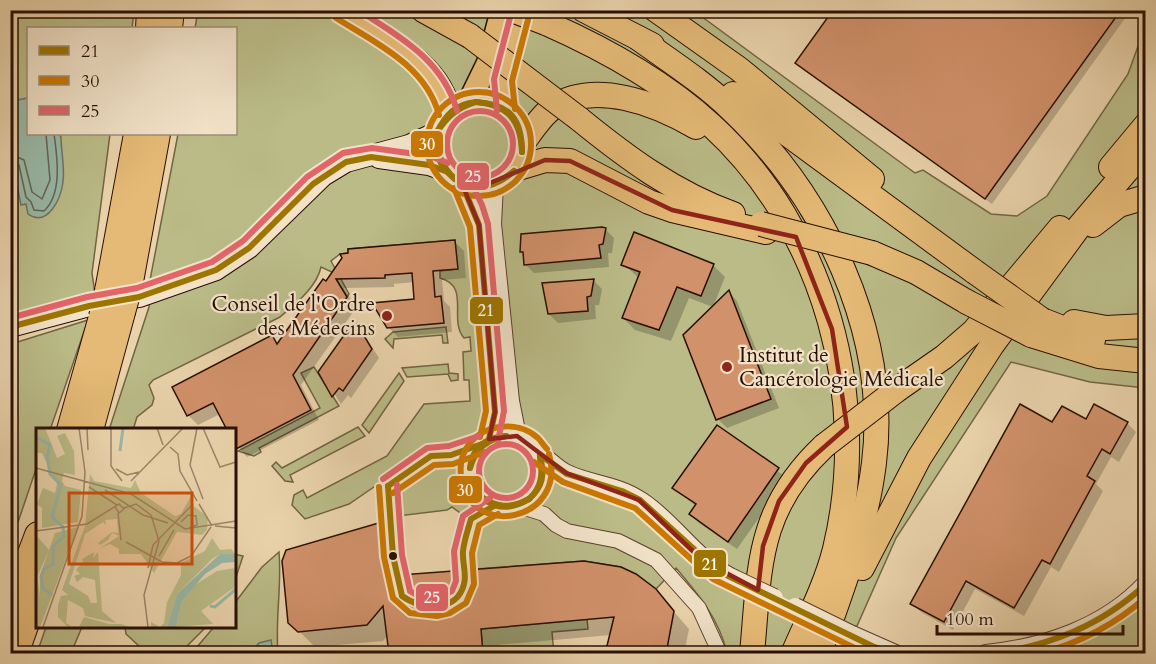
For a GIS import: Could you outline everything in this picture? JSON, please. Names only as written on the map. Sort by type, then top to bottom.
[{"type":"highway","points":[[149,27],[150,10]]},
{"type":"highway","points":[[169,27],[171,10]]},
{"type":"highway","points":[[342,10],[429,72],[444,92],[452,116]]},
{"type":"highway","points":[[423,10],[470,36],[643,169],[708,204],[763,228]]},
{"type":"highway","points":[[512,10],[608,53],[686,104],[725,138],[775,203],[799,242],[830,321],[843,380],[848,449],[844,501],[835,549],[818,598],[793,654]]},
{"type":"highway","points":[[585,10],[726,89],[978,269]]},
{"type":"highway","points":[[656,10],[691,33]]},
{"type":"highway","points":[[664,10],[908,208],[1040,322],[1089,354],[1146,361]]},
{"type":"highway","points":[[638,38],[731,108],[778,159],[820,221],[853,294],[867,342],[876,423],[875,461],[859,540],[819,654]]},
{"type":"highway","points":[[522,144],[544,115],[561,103],[598,96],[633,100],[669,112],[700,130],[738,162],[775,203]]},
{"type":"highway","points":[[752,654],[762,554],[770,520],[791,481],[824,446],[944,357],[981,323],[1146,125]]},
{"type":"highway","points":[[118,289],[137,135]]},
{"type":"highway","points":[[90,428],[112,315],[157,135]]},
{"type":"highway","points":[[819,654],[919,458],[992,345],[1085,220],[1129,168],[1146,153]]},
{"type":"highway","points":[[515,169],[545,160],[570,161],[649,202],[672,210],[849,246],[916,272],[967,302],[1040,322],[1087,338],[1146,347]]},
{"type":"highway","points":[[1047,271],[1104,215],[1119,205],[1146,197]]},
{"type":"highway","points":[[71,428],[112,315]]},
{"type":"highway","points":[[1040,322],[1132,328],[1146,326]]},
{"type":"highway","points":[[10,609],[36,540]]},
{"type":"highway","points":[[15,654],[36,595]]},
{"type":"main road","points":[[454,178],[436,153],[452,116],[488,63],[502,10]]},
{"type":"main road","points":[[506,110],[503,80],[521,10]]},
{"type":"main road","points":[[10,327],[139,297],[216,270],[249,248],[323,176],[346,162],[371,157],[452,116],[492,103],[506,110],[518,125],[522,144],[515,169],[494,185],[478,188],[411,161],[371,157]]},
{"type":"street","points":[[454,178],[474,208],[478,225],[495,412],[489,439]]},
{"type":"street","points":[[494,185],[491,209],[493,235],[510,400],[517,436]]},
{"type":"street","points":[[566,474],[541,486],[531,499],[519,506],[507,508],[494,506],[475,489],[470,473],[471,460],[478,448],[489,439],[508,434],[517,436],[566,474],[603,484],[639,500],[658,513],[702,560],[732,578],[895,654]]},
{"type":"street","points":[[540,455],[543,465],[541,486],[544,514]]},
{"type":"street","points":[[519,506],[544,514],[567,531],[618,541],[656,560],[699,608],[712,631],[720,654]]},
{"type":"street","points":[[986,654],[1031,647],[1075,632],[1116,609],[1146,584]]},
{"type":"highlighted area","points":[[545,160],[570,161],[672,210],[796,237],[832,329],[847,427],[806,463],[779,501],[763,546],[758,590],[702,560],[639,500],[566,473],[517,436],[489,439],[495,412],[479,225],[462,184],[478,188]]},
{"type":"green space","points":[[11,11],[134,11],[132,27],[27,27],[27,135],[110,135],[92,273],[95,294],[11,314]]},
{"type":"green space","points":[[198,11],[694,11],[915,173],[923,170],[991,214],[1017,216],[1047,196],[1128,74],[1145,27],[1145,388],[1090,382],[1011,362],[896,538],[845,653],[727,653],[713,618],[676,568],[656,589],[621,567],[584,561],[476,569],[473,532],[478,526],[452,507],[447,510],[398,516],[397,494],[387,478],[349,504],[305,519],[292,505],[294,495],[303,490],[307,498],[387,456],[424,404],[470,401],[469,380],[464,380],[463,352],[471,351],[470,337],[464,338],[460,331],[455,288],[440,278],[440,271],[457,269],[455,240],[348,249],[348,253],[340,254],[331,261],[349,294],[347,297],[332,272],[321,267],[310,288],[280,317],[153,380],[149,385],[154,398],[152,405],[137,417],[134,428],[110,428],[149,307],[150,280],[178,135],[237,135],[237,27],[195,27]]},
{"type":"green space","points":[[88,320],[51,428],[36,428],[36,469],[11,543],[11,344]]},
{"type":"green space","points":[[446,327],[448,343],[443,343],[442,335],[394,339],[393,348],[385,339],[393,332]]},
{"type":"green space","points":[[448,364],[449,373],[458,374],[458,380],[451,381],[448,374],[407,377],[402,368]]},
{"type":"green space","points":[[314,367],[339,406],[259,448],[261,452],[254,456],[238,451],[320,408],[301,373]]},
{"type":"green space","points":[[399,373],[404,381],[369,433],[362,425]]},
{"type":"green space","points":[[358,427],[365,436],[290,475],[293,482],[285,481],[272,466],[276,462],[282,468]]},
{"type":"green space","points":[[279,552],[278,653],[191,654],[213,628],[236,628],[236,601],[262,567]]},
{"type":"green space","points":[[236,554],[243,556],[236,577]]},
{"type":"green space","points":[[1145,600],[1145,653],[1054,653],[1091,638],[1114,625]]},
{"type":"green space","points":[[587,619],[588,629],[552,632],[554,654],[483,653],[481,629]]},
{"type":"green space","points":[[46,628],[82,628],[71,653],[37,653]]},
{"type":"green space","points":[[125,628],[205,628],[179,654],[142,653],[141,648],[126,634]]},
{"type":"water","points":[[27,98],[27,135],[60,135],[61,137],[64,171],[62,189],[52,209],[42,217],[28,214],[26,204],[21,205],[11,154],[11,105],[17,100]]},
{"type":"water","points":[[271,640],[273,653],[250,653],[259,643]]},
{"type":"building","points":[[833,10],[1121,10],[985,199],[795,63]]},
{"type":"building","points":[[606,228],[603,244],[599,245],[601,258],[524,265],[523,252],[520,252],[521,234]]},
{"type":"building","points":[[634,232],[714,264],[701,296],[677,287],[659,330],[622,318],[640,272],[621,265]]},
{"type":"building","points":[[455,240],[458,269],[433,271],[435,297],[441,296],[444,323],[387,328],[372,303],[414,299],[412,273],[385,275],[385,278],[336,279],[347,297],[293,375],[311,410],[236,449],[236,428],[226,428],[213,403],[187,416],[172,387],[272,335],[277,344],[323,279],[326,281],[342,258],[340,254],[348,253],[348,249]]},
{"type":"building","points":[[594,279],[591,296],[587,297],[588,311],[548,314],[542,283]]},
{"type":"building","name":"Institut de Cancérologie Médicale","points":[[729,290],[771,399],[716,420],[683,335]]},
{"type":"building","points":[[357,324],[372,349],[343,391],[339,388],[332,397],[318,372],[347,331],[351,333]]},
{"type":"building","points":[[1020,404],[1052,422],[1062,406],[1086,419],[1094,404],[1128,422],[1110,454],[1102,449],[1087,476],[1095,481],[1050,564],[1042,560],[1014,608],[966,581],[944,622],[910,604]]},
{"type":"building","points":[[717,425],[779,468],[728,542],[689,514],[696,504],[672,488]]},
{"type":"building","points":[[382,522],[387,576],[584,561],[621,567],[636,574],[656,589],[674,611],[666,654],[605,654],[614,617],[481,629],[483,654],[389,654],[383,606],[367,625],[298,632],[288,623],[282,561],[286,550]]},
{"type":"transit line","name":"25","points":[[358,10],[404,40],[431,64],[442,78],[457,111]]},
{"type":"transit line","name":"25","points":[[497,111],[494,79],[512,10]]},
{"type":"transit line","name":"30","points":[[515,109],[512,81],[530,12]]},
{"type":"transit line","name":"30","points":[[336,18],[383,47],[411,69],[423,83],[439,115]]},
{"type":"transit line","name":"30","points":[[479,92],[499,96],[516,107],[527,124],[531,144],[527,164],[516,181],[499,192],[479,196],[459,192],[442,181],[431,164],[427,144],[431,124],[442,107],[459,96],[479,92]]},
{"type":"transit line","name":"21","points":[[437,132],[452,111],[462,105],[476,102]]},
{"type":"transit line","name":"21","points":[[437,132],[454,113],[476,102]]},
{"type":"transit line","name":"21","points":[[476,102],[497,107],[511,116],[519,131],[522,152]]},
{"type":"transit line","name":"21","points":[[476,102],[498,106],[512,115],[520,131],[522,152]]},
{"type":"transit line","name":"25","points":[[480,111],[493,113],[508,126],[513,144],[511,157],[498,172],[480,177],[467,175],[452,162],[447,144],[449,131],[462,116],[480,111]]},
{"type":"transit line","name":"21","points":[[437,132],[440,158],[455,179]]},
{"type":"transit line","name":"21","points":[[437,132],[441,164],[455,179]]},
{"type":"transit line","name":"25","points":[[10,318],[87,297],[137,288],[212,262],[243,241],[307,177],[343,153],[372,148],[430,156],[448,163]]},
{"type":"transit line","name":"21","points":[[10,327],[89,306],[139,297],[216,270],[249,248],[313,184],[346,162],[371,157],[429,165],[445,171]]},
{"type":"transit line","name":"21","points":[[455,179],[479,185],[493,183],[514,171]]},
{"type":"transit line","name":"21","points":[[455,179],[471,185],[486,186],[500,181],[514,171]]},
{"type":"transit line","name":"25","points":[[470,180],[488,224],[504,411],[498,441]]},
{"type":"transit line","name":"21","points":[[462,184],[479,225],[495,412],[489,439]]},
{"type":"transit line","name":"30","points":[[454,188],[470,227],[486,411],[480,437]]},
{"type":"transit line","name":"30","points":[[547,449],[538,438],[520,428],[499,427],[480,434],[466,449],[461,462],[461,476],[468,497],[480,510],[497,516],[515,515],[531,508],[544,495],[551,477],[549,454]]},
{"type":"transit line","name":"25","points":[[383,479],[427,448],[449,446],[479,436]]},
{"type":"transit line","name":"21","points":[[470,468],[471,461],[481,445],[486,441],[506,436]]},
{"type":"transit line","name":"21","points":[[470,468],[475,455],[483,446],[506,436]]},
{"type":"transit line","name":"21","points":[[388,486],[431,456],[451,455],[482,444]]},
{"type":"transit line","name":"25","points":[[506,444],[516,446],[525,452],[531,461],[533,471],[531,481],[525,490],[516,496],[506,498],[496,496],[487,490],[481,481],[479,471],[481,461],[487,452],[496,446],[506,444]]},
{"type":"transit line","name":"30","points":[[393,493],[434,465],[453,464],[485,452]]},
{"type":"transit line","name":"21","points":[[540,455],[567,474],[622,491],[640,500],[718,571],[872,646],[894,654]]},
{"type":"transit line","name":"21","points":[[529,499],[537,490],[540,480],[540,457]]},
{"type":"transit line","name":"21","points":[[529,499],[542,480],[540,457]]},
{"type":"transit line","name":"30","points":[[534,462],[563,482],[635,508],[713,579],[867,654]]},
{"type":"transit line","name":"25","points":[[397,485],[402,555],[410,591],[426,597],[442,596],[452,591],[456,581],[454,551],[463,516],[490,498]]},
{"type":"transit line","name":"21","points":[[388,486],[393,556],[402,596],[428,606],[446,604],[460,593],[465,580],[463,555],[471,519],[494,506]]},
{"type":"transit line","name":"30","points":[[379,487],[384,557],[393,598],[410,613],[437,616],[450,613],[466,603],[474,584],[472,553],[479,525],[498,514]]},
{"type":"transit line","name":"21","points":[[480,496],[503,506],[529,499]]},
{"type":"transit line","name":"21","points":[[480,496],[491,504],[503,507],[510,507],[529,499]]},
{"type":"transit line","name":"21","points":[[990,654],[1033,646],[1073,632],[1111,612],[1146,584]]},
{"type":"transit line","name":"30","points":[[1039,654],[1096,632],[1122,616],[1146,597]]},
{"type":"place","name":"Conseil de l'Ordre des Médecins","points":[[387,316]]},
{"type":"place","name":"Institut de Cancérologie Médicale","points":[[727,367]]}]
